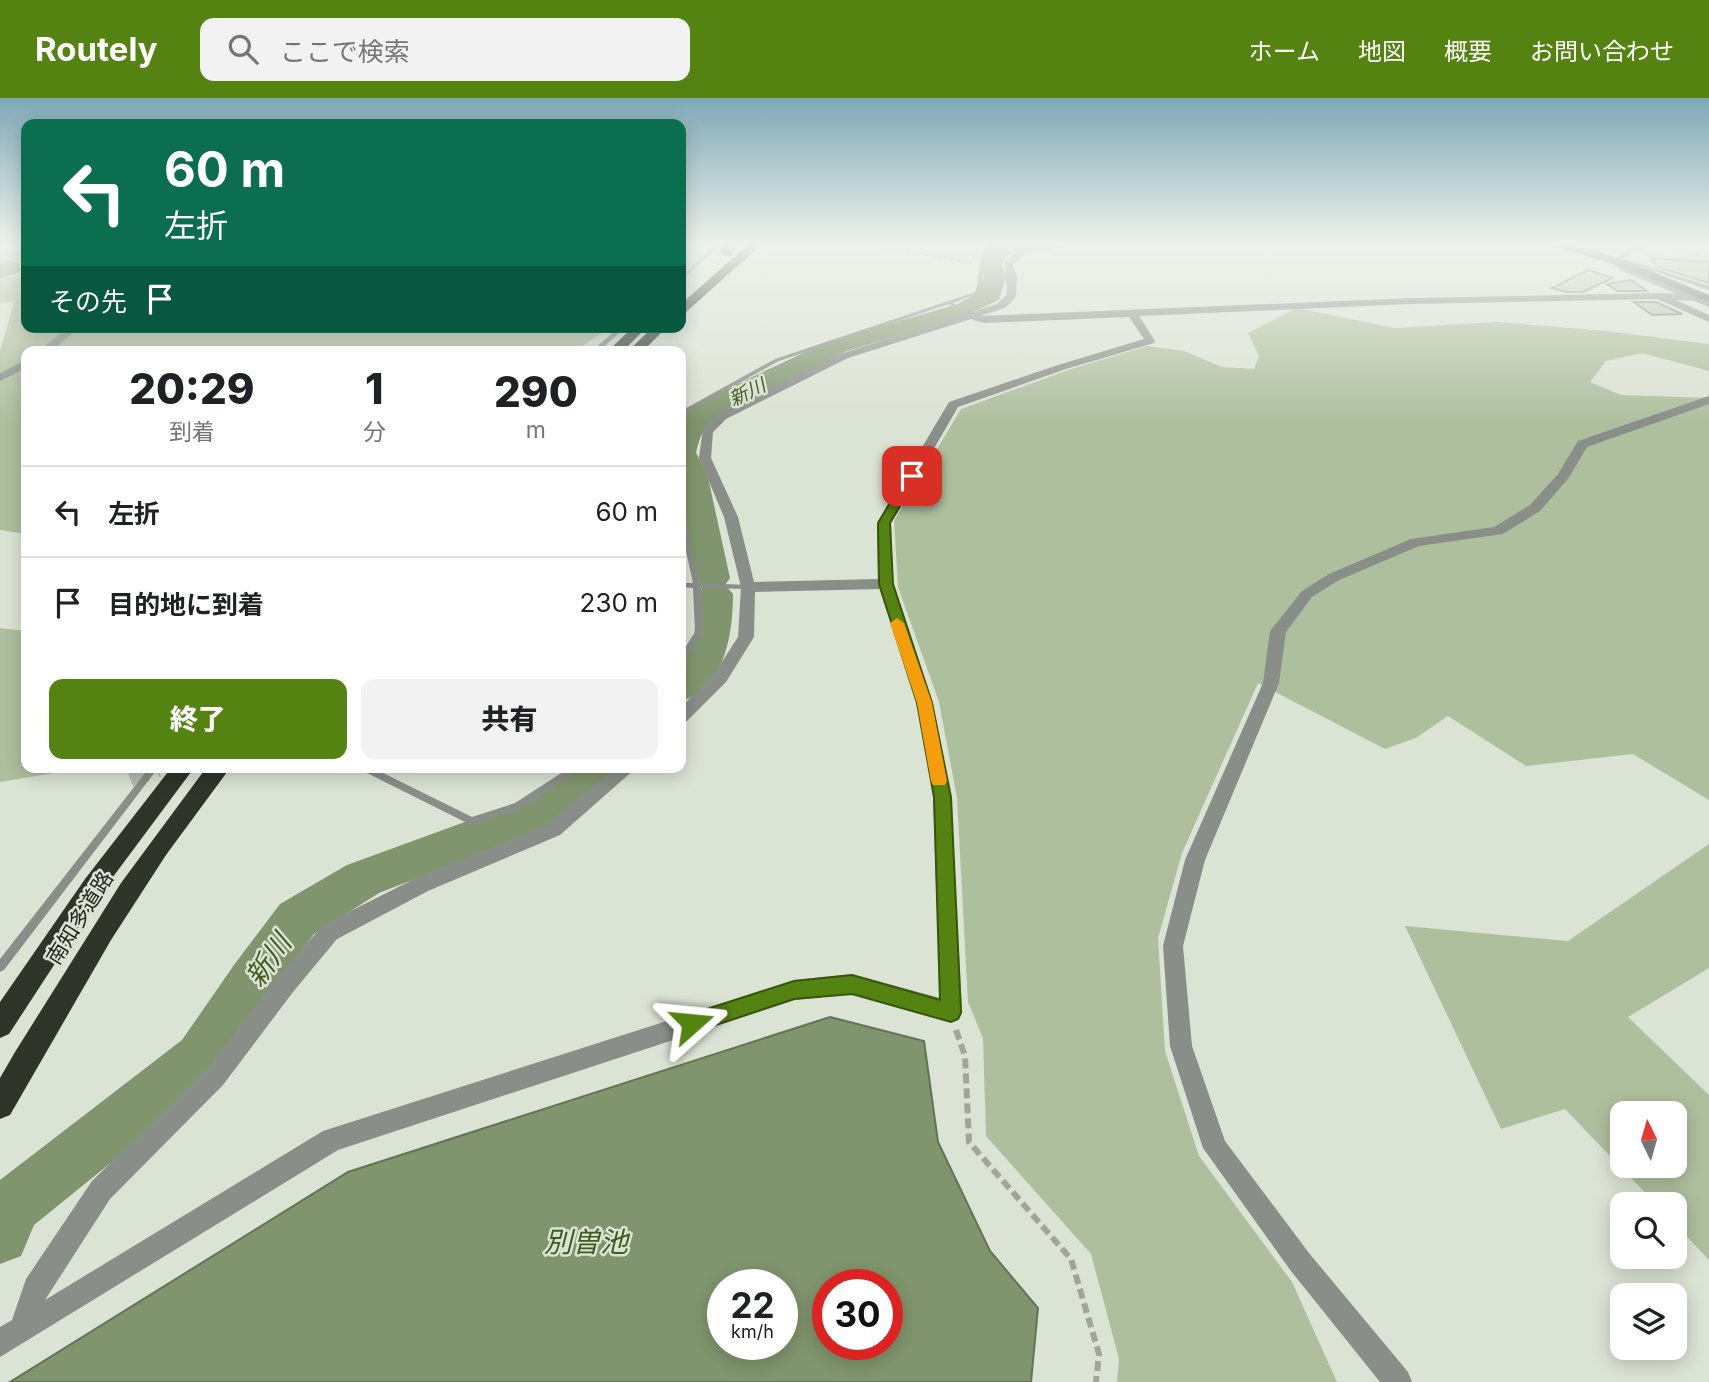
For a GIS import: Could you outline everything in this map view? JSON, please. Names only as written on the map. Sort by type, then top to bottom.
[{"type":"highway","points":[[620,346],[635,333]]},
{"type":"highway","points":[[640,346],[655,333]]},
{"type":"highway","name":"南知多道路","points":[[0,1026],[93,886],[179,773]]},
{"type":"highway","name":"南知多道路","points":[[0,1105],[54,1009],[128,889],[215,773]]},
{"type":"street","points":[[686,712],[720,678],[746,637],[748,587],[731,517],[705,458],[707,431],[722,416],[844,356],[973,317],[1003,303]]},
{"type":"street","points":[[973,317],[984,320],[1366,303]]},
{"type":"street","points":[[1682,303],[1709,319]]},
{"type":"street","points":[[0,1343],[332,1140],[794,990],[852,985],[951,1013],[942,797],[925,703],[886,584],[884,523],[953,405],[1150,341],[1132,313]]},
{"type":"street","points":[[51,346],[67,333]]},
{"type":"street","points":[[0,378],[21,366]]},
{"type":"street","points":[[1398,1382],[1300,1262],[1215,1148],[1181,1046],[1173,946],[1195,860],[1271,683],[1278,631],[1307,594],[1334,577],[1416,541],[1498,531],[1535,508],[1563,476],[1583,444],[1709,400]]},
{"type":"street","points":[[748,587],[886,584]]},
{"type":"street","points":[[23,1328],[35,1288],[101,1190],[215,1077],[285,985],[330,932],[421,886],[553,831],[621,773]]},
{"type":"lane","points":[[686,410],[777,360],[819,344],[951,304],[973,317]]},
{"type":"lane","points":[[601,346],[616,333]]},
{"type":"lane","points":[[686,536],[697,586],[699,632],[686,652]]},
{"type":"lane","points":[[686,585],[748,587]]},
{"type":"lane","points":[[0,967],[150,773]]},
{"type":"lane","points":[[374,773],[471,821],[518,806],[568,773]]},
{"type":"path","points":[[951,1013],[965,1056],[969,1142],[1071,1259],[1099,1354],[1096,1382]]},
{"type":"shaded area","points":[[14,303],[21,303],[21,333],[601,333],[583,346],[21,346],[21,533],[0,530],[0,352]]},
{"type":"shaded area","points":[[1297,308],[1394,328],[1498,322],[1607,331],[1709,344],[1709,371],[1642,353],[1606,361],[1590,382],[1621,395],[1709,398],[1709,800],[1633,754],[1526,766],[1448,716],[1416,738],[1385,749],[1258,683],[1182,853],[1158,938],[1165,1051],[1199,1156],[1292,1282],[1337,1382],[1117,1382],[1119,1359],[1091,1254],[986,1136],[983,1038],[968,1002],[957,798],[939,702],[898,587],[894,521],[961,409],[1071,369],[1147,346],[1184,351],[1222,367],[1254,369],[1259,356],[1248,333]]},
{"type":"shaded area","points":[[0,628],[21,630],[21,773],[54,773],[0,782]]},
{"type":"shaded area","points":[[1709,844],[1709,968],[1628,1017],[1709,1095],[1709,1260],[1687,1237],[1687,1192],[1645,1192],[1631,1178],[1687,1178],[1687,1101],[1610,1101],[1610,1156],[1565,1109],[1501,1129],[1405,926],[1568,941]]},
{"type":"water","name":"別曽池","points":[[830,1017],[924,1041],[938,1142],[990,1251],[1038,1308],[1031,1382],[10,1382],[348,1172]]},
{"type":"building","points":[[1635,303],[1658,303],[1682,314],[1652,315]]},
{"type":"waterway","name":"新川","points":[[968,307],[976,303]]},
{"type":"waterway","name":"新川","points":[[686,432],[696,417],[715,405],[838,346],[956,311]]},
{"type":"waterway","name":"新川","points":[[686,462],[692,473],[713,578]]},
{"type":"waterway","name":"新川","points":[[686,682],[701,664],[711,645],[716,594]]},
{"type":"waterway","name":"新川","points":[[0,1235],[14,1205],[200,1058],[251,981],[297,919],[363,879],[543,811],[592,773]]},
{"type":"tunnel","points":[[130,778],[144,773]]},
{"type":"slow traffic","points":[[897,623],[925,703],[939,781]]},
{"type":"route","points":[[692,1023],[794,990],[852,985],[951,1013],[942,797],[925,703],[886,584],[884,523],[912,476]]}]
